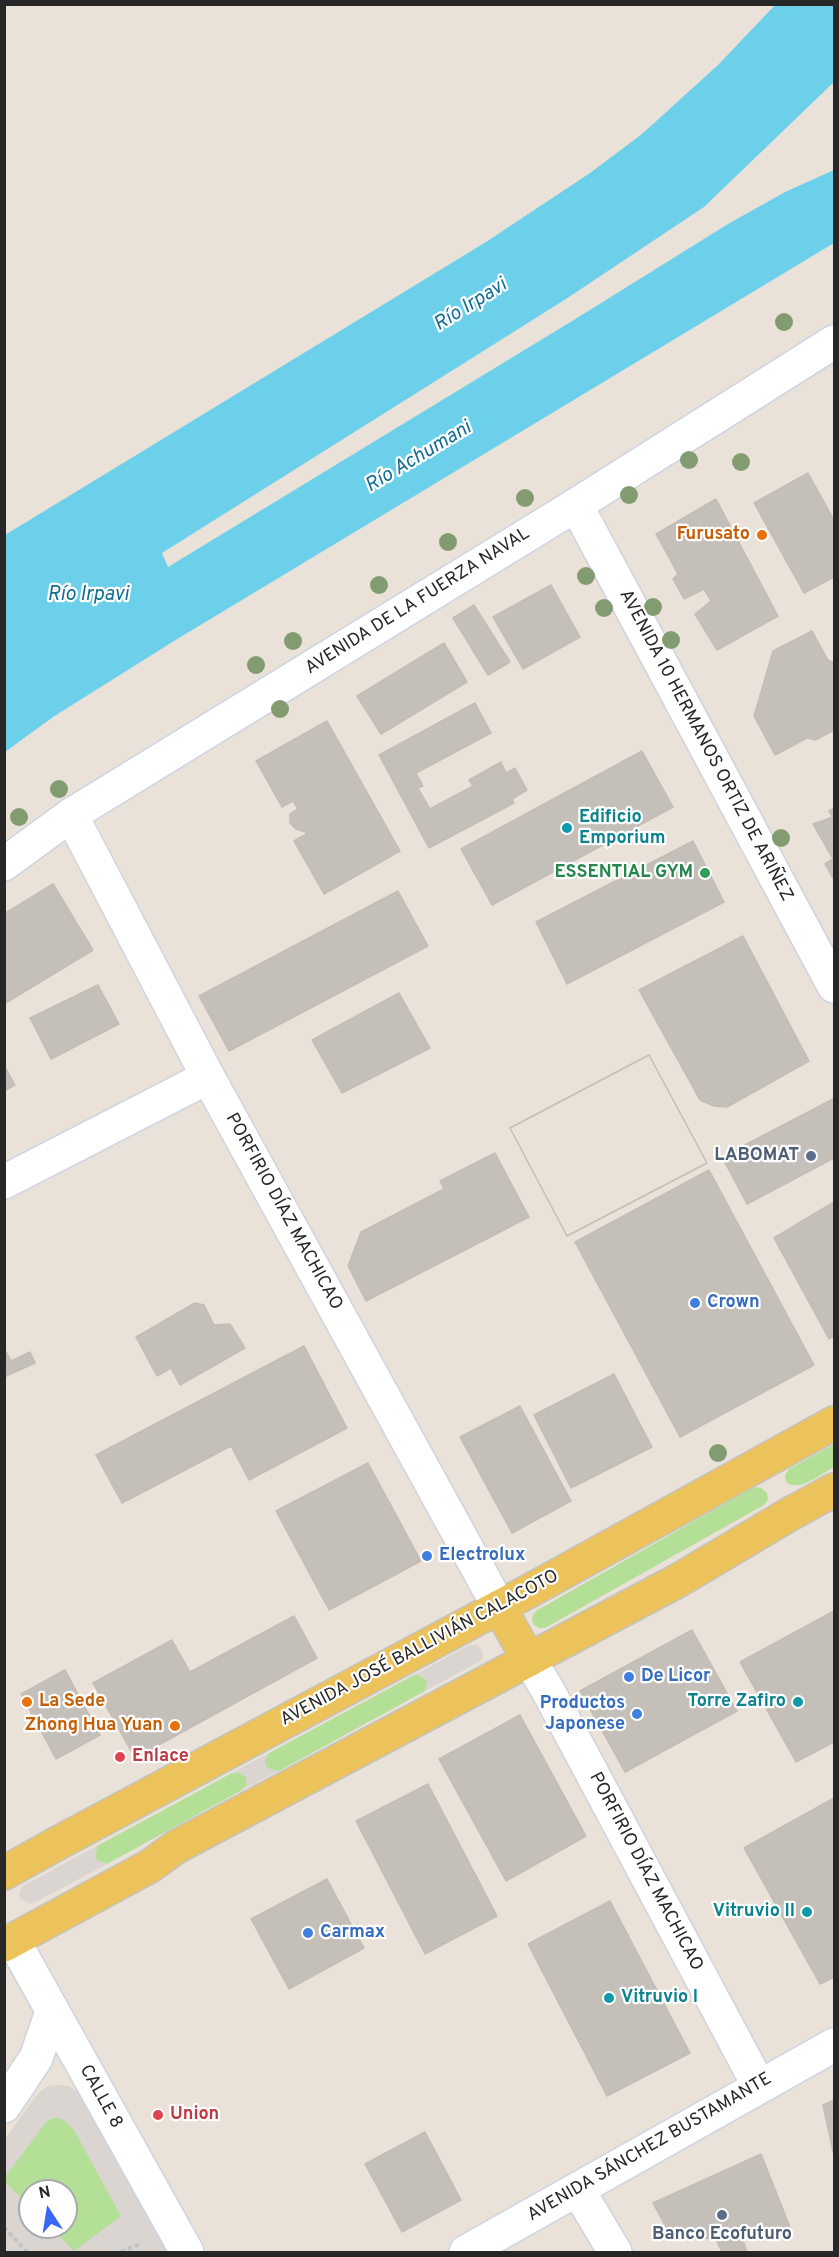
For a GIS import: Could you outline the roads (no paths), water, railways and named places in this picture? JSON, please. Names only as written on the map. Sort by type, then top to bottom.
[{"type":"main road","name":"AVENIDA JOSÉ BALLIVIÁN CALACOTO","points":[[4,1873],[500,1607],[834,1423]]},
{"type":"main road","points":[[7,1942],[150,1866],[176,1847],[679,1580],[834,1490]]},
{"type":"main road","points":[[500,1607],[530,1660]]},
{"type":"street","name":"AVENIDA DE LA FUERZA NAVAL","points":[[4,864],[71,815],[576,505],[834,342]]},
{"type":"street","name":"AVENIDA 10 HERMANOS ORTIZ DE ARIÑEZ","points":[[576,505],[834,987]]},
{"type":"street","name":"PORFIRIO DÍAZ MACHICAO","points":[[71,815],[208,1077],[500,1607]]},
{"type":"street","points":[[4,1182],[208,1077]]},
{"type":"street","name":"PORFIRIO DÍAZ MACHICAO","points":[[530,1660],[759,2086]]},
{"type":"street","name":"CALLE 8","points":[[7,1942],[52,2012],[187,2253]]},
{"type":"street","points":[[4,2106],[36,2058],[52,2012]]},
{"type":"street","name":"AVENIDA SÁNCHEZ BUSTAMANTE","points":[[466,2253],[834,2045]]},
{"type":"street","points":[[578,2190],[615,2253]]},
{"type":"water","name":"Río Irpavi","points":[[776,4],[834,5],[834,82],[704,207],[566,299],[162,553],[168,567],[728,224],[785,192],[834,170],[834,243],[174,641],[53,717],[5,752],[5,535],[486,242],[590,173],[642,134],[718,65]]},
{"type":"place","name":"Furusato","points":[[762,535]]},
{"type":"place","name":"Edificio Emporium","points":[[567,828]]},
{"type":"place","name":"ESSENTIAL GYM","points":[[705,873]]},
{"type":"place","name":"LABOMAT","points":[[811,1156]]},
{"type":"place","name":"Crown","points":[[695,1303]]},
{"type":"place","name":"Electrolux","points":[[427,1556]]},
{"type":"place","name":"De Licor","points":[[629,1677]]},
{"type":"place","name":"La Sede","points":[[27,1702]]},
{"type":"place","name":"Torre Zafiro","points":[[798,1702]]},
{"type":"place","name":"Productos Japonese","points":[[637,1714]]},
{"type":"place","name":"Zhong Hua Yuan","points":[[175,1726]]},
{"type":"place","name":"Enlace","points":[[120,1757]]},
{"type":"place","name":"Vitruvio II","points":[[807,1912]]},
{"type":"place","name":"Carmax","points":[[308,1933]]},
{"type":"place","name":"Vitruvio I","points":[[609,1998]]},
{"type":"place","name":"Union","points":[[158,2115]]},
{"type":"place","name":"Banco Ecofuturo","points":[[722,2215]]},
{"type":"water label","name":"Río Achumani","points":[[419,458]]}]
